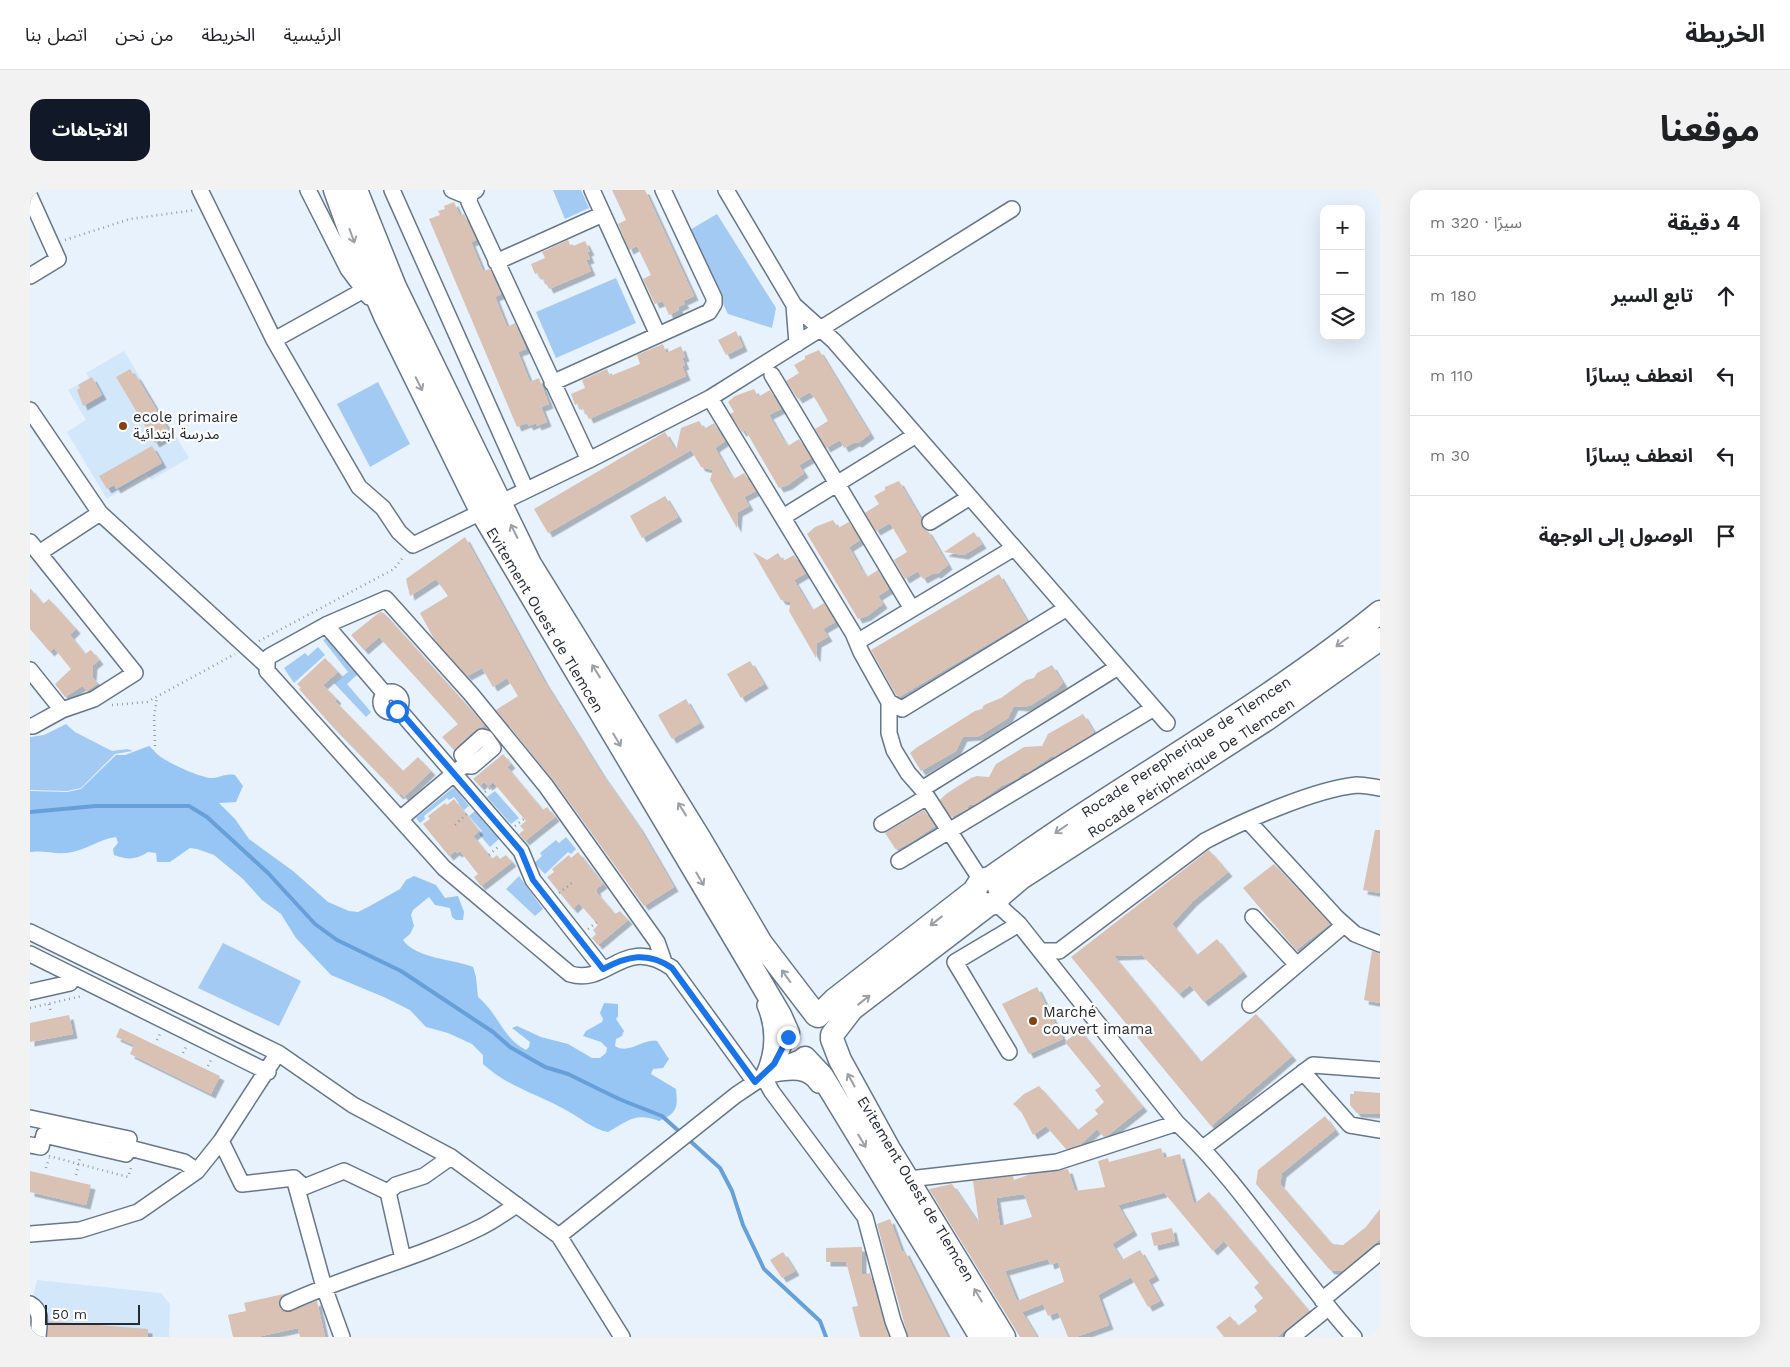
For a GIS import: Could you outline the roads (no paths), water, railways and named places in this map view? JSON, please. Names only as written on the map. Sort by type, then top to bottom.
[{"type":"highway","name":"Evitement Ouest de Tlemcen","points":[[335,190],[357,251],[385,316],[490,506],[775,1007],[788,1035],[791,1049],[822,1076],[981,1337]]},
{"type":"highway","name":"Evitement Ouest de Tlemcen","points":[[356,190],[395,287],[490,506],[530,564],[700,838],[761,943],[817,1016],[828,1024],[843,1066],[889,1149],[1004,1337]]},
{"type":"highway","name":"Rocade Perepherique de Tlemcen","points":[[988,892],[1089,810],[1196,743],[1340,644],[1380,612]]},
{"type":"highway","name":"Rocade Péripherique De Tlemcen","points":[[988,892],[1021,878],[1267,719],[1380,639]]},
{"type":"highway","points":[[788,1035],[792,1024],[800,1017],[817,1016],[834,1000],[988,892]]},
{"type":"highway","points":[[803,1058],[815,1058],[824,1053],[832,1037],[852,1009],[988,892]]},
{"type":"street","points":[[200,190],[274,340],[359,487],[383,508],[399,532],[413,545],[710,398],[1012,208]]},
{"type":"street","points":[[308,190],[348,269],[385,316]]},
{"type":"street","points":[[392,190],[526,490]]},
{"type":"street","points":[[452,190],[472,194],[496,262],[588,460]]},
{"type":"street","points":[[592,190],[658,335]]},
{"type":"street","points":[[552,383],[710,312],[714,304],[714,298],[663,190]]},
{"type":"street","points":[[726,190],[794,306],[805,318],[821,329],[916,435],[1167,723]]},
{"type":"street","points":[[30,196],[58,259],[30,276]]},
{"type":"street","points":[[496,262],[603,214]]},
{"type":"street","points":[[274,340],[364,290]]},
{"type":"street","points":[[794,306],[797,344]]},
{"type":"street","points":[[772,375],[912,609]]},
{"type":"street","points":[[710,398],[896,706]]},
{"type":"street","points":[[30,410],[100,513],[266,665]]},
{"type":"street","points":[[783,517],[916,435]]},
{"type":"street","points":[[930,522],[970,497]]},
{"type":"street","points":[[30,726],[62,710],[94,699],[134,673],[35,547],[100,513]]},
{"type":"street","points":[[857,642],[1014,548]]},
{"type":"street","points":[[664,962],[658,942],[546,786],[471,694],[386,599],[326,625],[270,656],[266,665],[267,671],[456,880],[559,966],[570,974],[585,977],[632,956],[653,958],[664,962],[672,968],[759,1079],[772,1092],[864,1218],[899,1337]]},
{"type":"street","points":[[1067,608],[896,706],[889,719],[889,733],[894,750],[908,773],[925,793],[988,892],[1019,924],[1177,1123],[1203,1148],[1263,1222],[1325,1304],[1354,1337]]},
{"type":"street","points":[[326,625],[385,694],[381,703],[384,709],[390,713],[399,710],[521,851],[533,880],[603,969]]},
{"type":"street","points":[[882,824],[925,793],[1118,666]]},
{"type":"street","points":[[30,670],[62,710]]},
{"type":"street","points":[[899,861],[949,833],[1154,708]]},
{"type":"street","points":[[400,819],[466,763]]},
{"type":"street","points":[[1041,951],[1059,951],[1205,841],[1248,821],[1336,789],[1359,785],[1380,788]]},
{"type":"street","points":[[1248,821],[1344,925],[1355,934],[1380,944]]},
{"type":"street","points":[[1253,917],[1297,965]]},
{"type":"street","points":[[723,918],[722,928],[769,1015],[772,1044],[759,1079]]},
{"type":"street","points":[[1008,1052],[955,962],[1019,924]]},
{"type":"street","points":[[1250,1005],[1344,925]]},
{"type":"street","points":[[30,932],[278,1053],[353,1105],[451,1157],[559,1236],[622,1337]]},
{"type":"street","points":[[30,954],[268,1072]]},
{"type":"street","points":[[30,992],[70,983]]},
{"type":"street","points":[[30,1000],[54,995],[52,987]]},
{"type":"street","points":[[759,1079],[779,1057],[788,1035]]},
{"type":"street","points":[[30,1234],[80,1230],[138,1212],[197,1171],[221,1141],[268,1072],[278,1053]]},
{"type":"street","points":[[559,1236],[736,1095],[759,1079],[803,1058]]},
{"type":"street","points":[[1203,1148],[1313,1065],[1380,1070]]},
{"type":"street","points":[[759,1079],[793,1072],[808,1074],[816,1081],[832,1106],[846,1116]]},
{"type":"street","points":[[1303,1072],[1350,1125],[1380,1130]]},
{"type":"street","points":[[30,1118],[129,1139],[132,1148]]},
{"type":"street","points":[[909,1179],[1056,1162],[1177,1123]]},
{"type":"street","points":[[30,1125],[184,1162],[197,1171]]},
{"type":"street","points":[[35,1150],[41,1148],[44,1135],[126,1154],[132,1148]]},
{"type":"street","points":[[221,1141],[242,1184],[294,1178],[304,1187],[344,1171],[388,1192]]},
{"type":"street","points":[[388,1192],[396,1185],[424,1176],[451,1157]]},
{"type":"street","points":[[294,1178],[324,1287],[342,1337]]},
{"type":"street","points":[[388,1192],[404,1259]]},
{"type":"street","points":[[288,1303],[324,1287],[404,1259],[482,1227],[517,1205]]},
{"type":"street","points":[[1292,1337],[1380,1252]]},
{"type":"street","points":[[30,1304],[39,1313],[38,1337]]},
{"type":"waterway","points":[[30,812],[96,806],[189,806],[207,817],[268,873],[315,924],[337,940],[401,971],[493,1032],[510,1047],[545,1067],[568,1074],[619,1099],[662,1116],[682,1134]]},
{"type":"waterway","points":[[688,1139],[720,1168],[732,1191],[743,1225],[764,1269],[820,1321],[826,1337]]},
{"type":"place","name":"ecole primaire مدرسة ابتدائية","points":[[123,426]]},
{"type":"place","name":"Marché couvert imama","points":[[1033,1021]]}]
